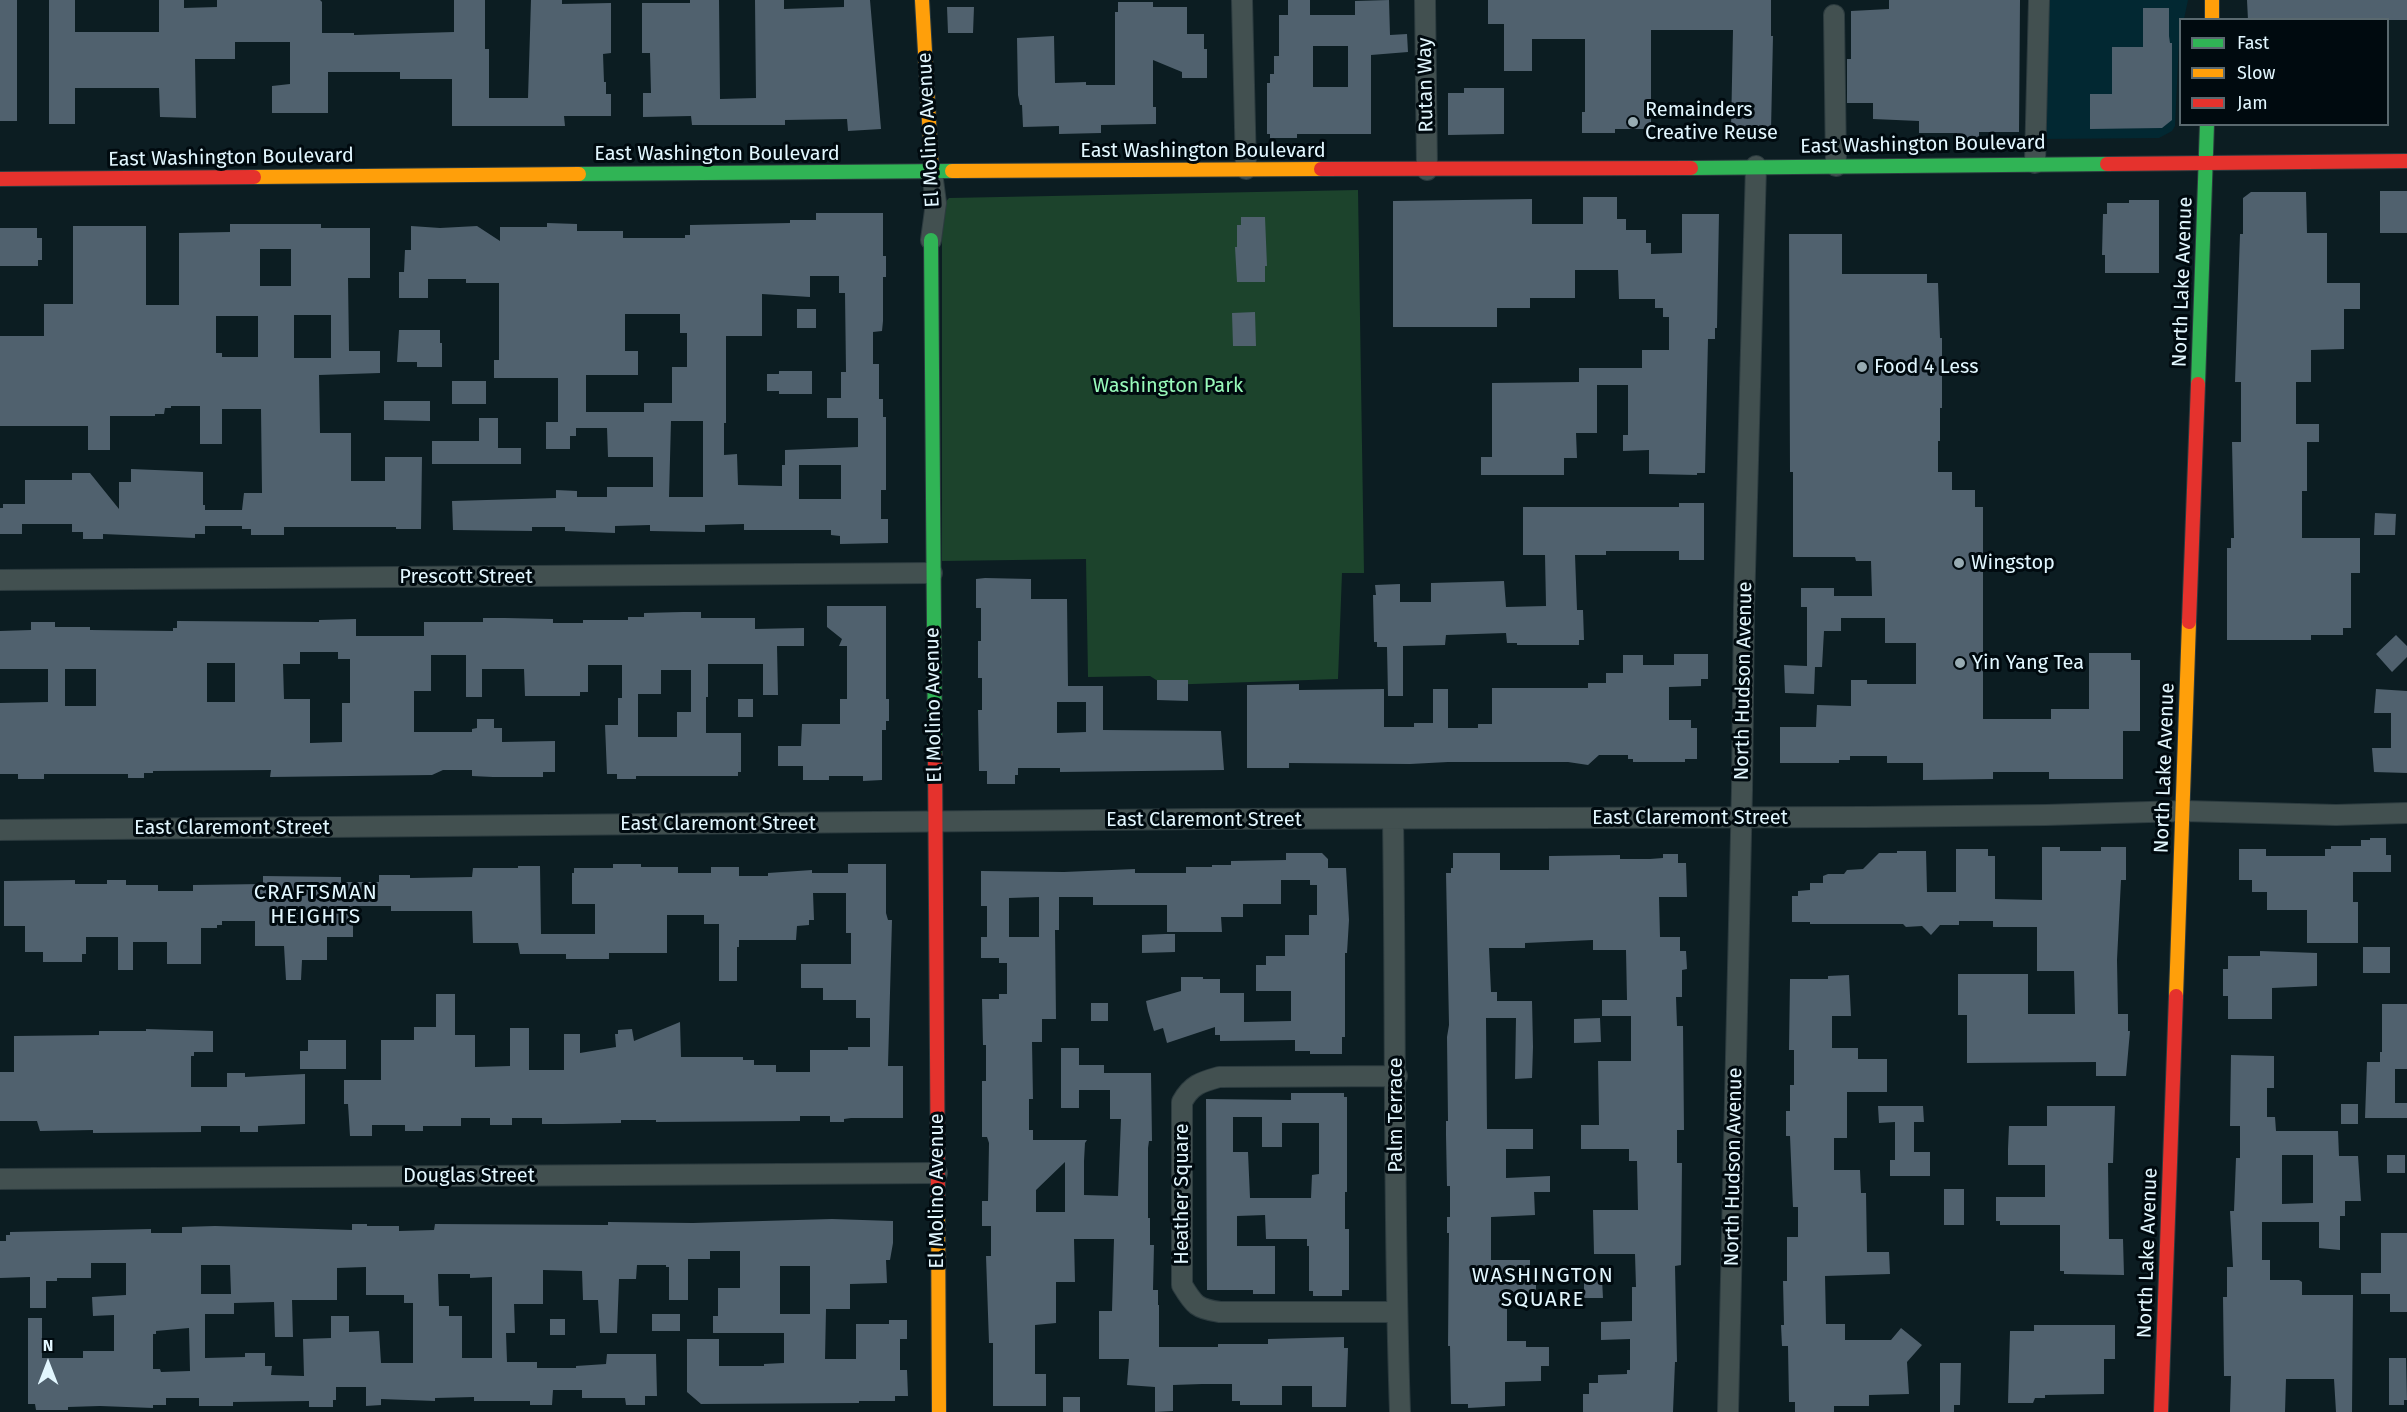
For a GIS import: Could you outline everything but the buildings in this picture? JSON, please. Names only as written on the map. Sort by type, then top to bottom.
[{"type":"main road","name":"El Molino Avenue","points":[[922,0],[932,173]]},
{"type":"main road","points":[[2212,0],[2212,18]]},
{"type":"main road","name":"North Lake Avenue","points":[[2161,1412],[2207,126]]},
{"type":"main road","name":"East Washington Boulevard","points":[[0,179],[2407,161]]},
{"type":"main road","name":"El Molino Avenue","points":[[931,240],[939,1412]]},
{"type":"street","points":[[1242,0],[1246,170]]},
{"type":"street","name":"Rutan Way","points":[[1425,0],[1427,170]]},
{"type":"street","points":[[2035,164],[2039,0]]},
{"type":"street","points":[[1834,15],[1836,166]]},
{"type":"street","name":"North Hudson Avenue","points":[[1728,1412],[1742,818],[1744,608],[1756,166]]},
{"type":"street","name":"El Molino Avenue","points":[[931,240],[936,203],[932,173]]},
{"type":"street","name":"Prescott Street","points":[[0,580],[932,573]]},
{"type":"street","name":"East Claremont Street","points":[[0,830],[1742,818],[2046,815],[2184,811],[2336,815],[2407,813]]},
{"type":"street","name":"Palm Terrace","points":[[1393,819],[1396,1312],[1400,1412]]},
{"type":"street","name":"Heather Square","points":[[1396,1076],[1219,1077],[1200,1082],[1188,1090],[1182,1102],[1182,1286],[1193,1304],[1205,1310],[1220,1312],[1396,1312]]},
{"type":"street","name":"Douglas Street","points":[[0,1179],[937,1173]]},
{"type":"shaded area","points":[[2047,0],[2188,0],[2184,18],[2179,18],[2175,126],[2172,131],[2159,138],[2042,139]]},
{"type":"green space","name":"Washington Park","points":[[1358,190],[1364,573],[1342,573],[1338,679],[1164,685],[1150,676],[1088,677],[1086,559],[942,561],[942,206],[949,198]]},
{"type":"traffic: fast","points":[[2198,384],[2207,126]]},
{"type":"traffic: fast","points":[[1691,168],[2107,164]]},
{"type":"traffic: fast","points":[[579,174],[952,171]]},
{"type":"traffic: fast","points":[[931,240],[935,756]]},
{"type":"traffic: slow","points":[[922,0],[932,173]]},
{"type":"traffic: slow","points":[[2212,0],[2212,18]]},
{"type":"traffic: slow","points":[[952,171],[1321,169]]},
{"type":"traffic: slow","points":[[254,177],[579,174]]},
{"type":"traffic: slow","points":[[2176,996],[2189,622]]},
{"type":"traffic: slow","points":[[938,1204],[939,1412]]},
{"type":"traffic: jam","points":[[2107,164],[2407,161]]},
{"type":"traffic: jam","points":[[1321,169],[1691,168]]},
{"type":"traffic: jam","points":[[0,179],[254,177]]},
{"type":"traffic: jam","points":[[2189,622],[2198,384]]},
{"type":"traffic: jam","points":[[935,756],[938,1204]]},
{"type":"traffic: jam","points":[[2161,1412],[2176,996]]},
{"type":"place","name":"Remainders Creative Reuse","points":[[1633,122]]},
{"type":"place","name":"Food 4 Less","points":[[1862,367]]},
{"type":"place","name":"Wingstop","points":[[1959,563]]},
{"type":"place","name":"Yin Yang Tea","points":[[1960,663]]},
{"type":"district","name":"CRAFTSMAN HEIGHTS","points":[[316,905]]},
{"type":"district","name":"WASHINGTON SQUARE","points":[[1543,1288]]}]
